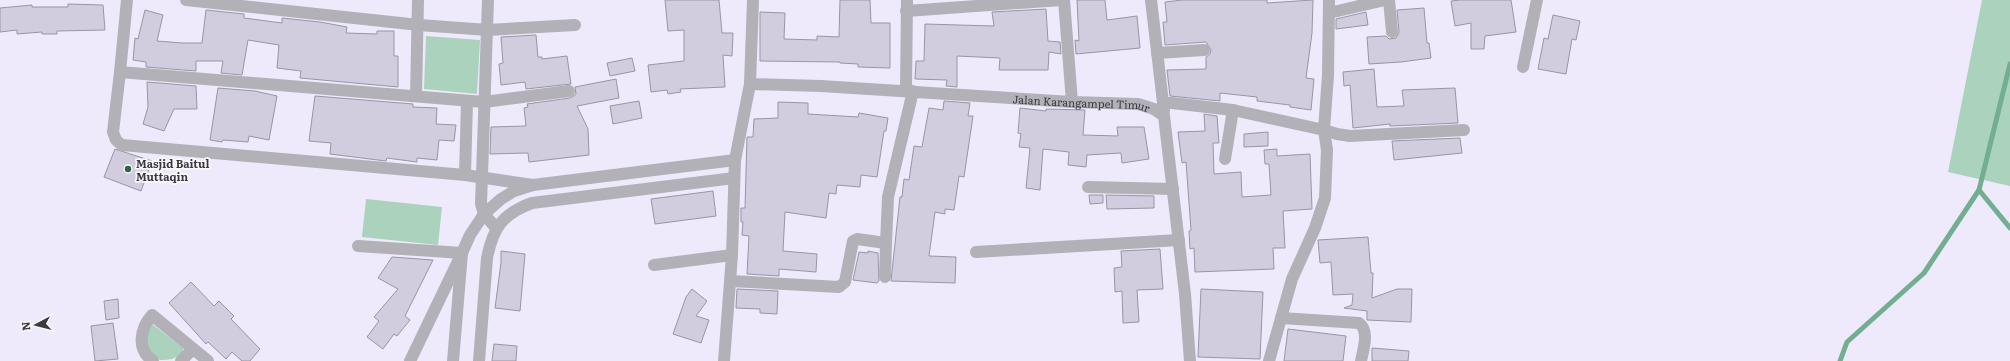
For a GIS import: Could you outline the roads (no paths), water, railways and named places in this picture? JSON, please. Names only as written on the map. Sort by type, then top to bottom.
[{"type":"street","points":[[127,0],[113,132],[116,140],[122,145],[482,176],[533,185]]},
{"type":"street","points":[[186,0],[229,2],[418,25],[488,30],[575,25]]},
{"type":"street","points":[[416,96],[418,0]]},
{"type":"street","points":[[488,0],[481,204],[484,214],[496,228]]},
{"type":"street","points":[[724,361],[731,281],[735,160],[750,84],[753,0]]},
{"type":"street","points":[[885,277],[888,197],[910,91],[907,5],[1063,0],[1072,102]]},
{"type":"street","points":[[1151,0],[1164,116]]},
{"type":"street","points":[[1269,361],[1292,279],[1315,228],[1325,198],[1327,150],[1324,130],[1328,75],[1329,0]]},
{"type":"street","points":[[1329,13],[1385,0]]},
{"type":"street","points":[[1389,0],[1392,32]]},
{"type":"street","points":[[1523,67],[1538,0]]},
{"type":"street","points":[[1157,53],[1204,50]]},
{"type":"street","points":[[120,72],[484,102],[569,92]]},
{"type":"street","name":"Jalan Karangampel Timur","points":[[750,84],[821,86],[1072,102],[1138,104],[1154,109],[1164,116],[1179,240],[1190,361]]},
{"type":"street","points":[[465,175],[467,100]]},
{"type":"street","points":[[1163,103],[1172,102],[1233,110],[1350,136],[1464,130]]},
{"type":"street","points":[[1225,159],[1233,110]]},
{"type":"street","points":[[410,361],[473,229],[484,214],[500,199],[514,191],[533,185],[735,160]]},
{"type":"street","points":[[478,361],[487,258],[496,228],[511,213],[532,203],[734,178]]},
{"type":"street","points":[[1088,187],[1172,189]]},
{"type":"street","points":[[731,281],[839,287],[845,282],[853,241],[858,239],[886,243]]},
{"type":"street","points":[[976,252],[1179,240]]},
{"type":"street","points":[[358,246],[462,253]]},
{"type":"street","points":[[453,361],[462,253]]},
{"type":"street","points":[[654,265],[732,255]]},
{"type":"street","points":[[153,361],[147,357],[142,343],[142,330],[152,315],[208,361]]},
{"type":"street","points":[[1281,318],[1354,321],[1359,323],[1363,326],[1365,331],[1360,361]]},
{"type":"street","points":[[181,361],[193,349]]},
{"type":"waterway","points":[[2010,64],[1979,190],[2010,228]]},
{"type":"waterway","points":[[1840,361],[1847,342],[1924,273],[1979,190]]},
{"type":"place","name":"Masjid Baitul Muttaqin","points":[[128,169]]}]
